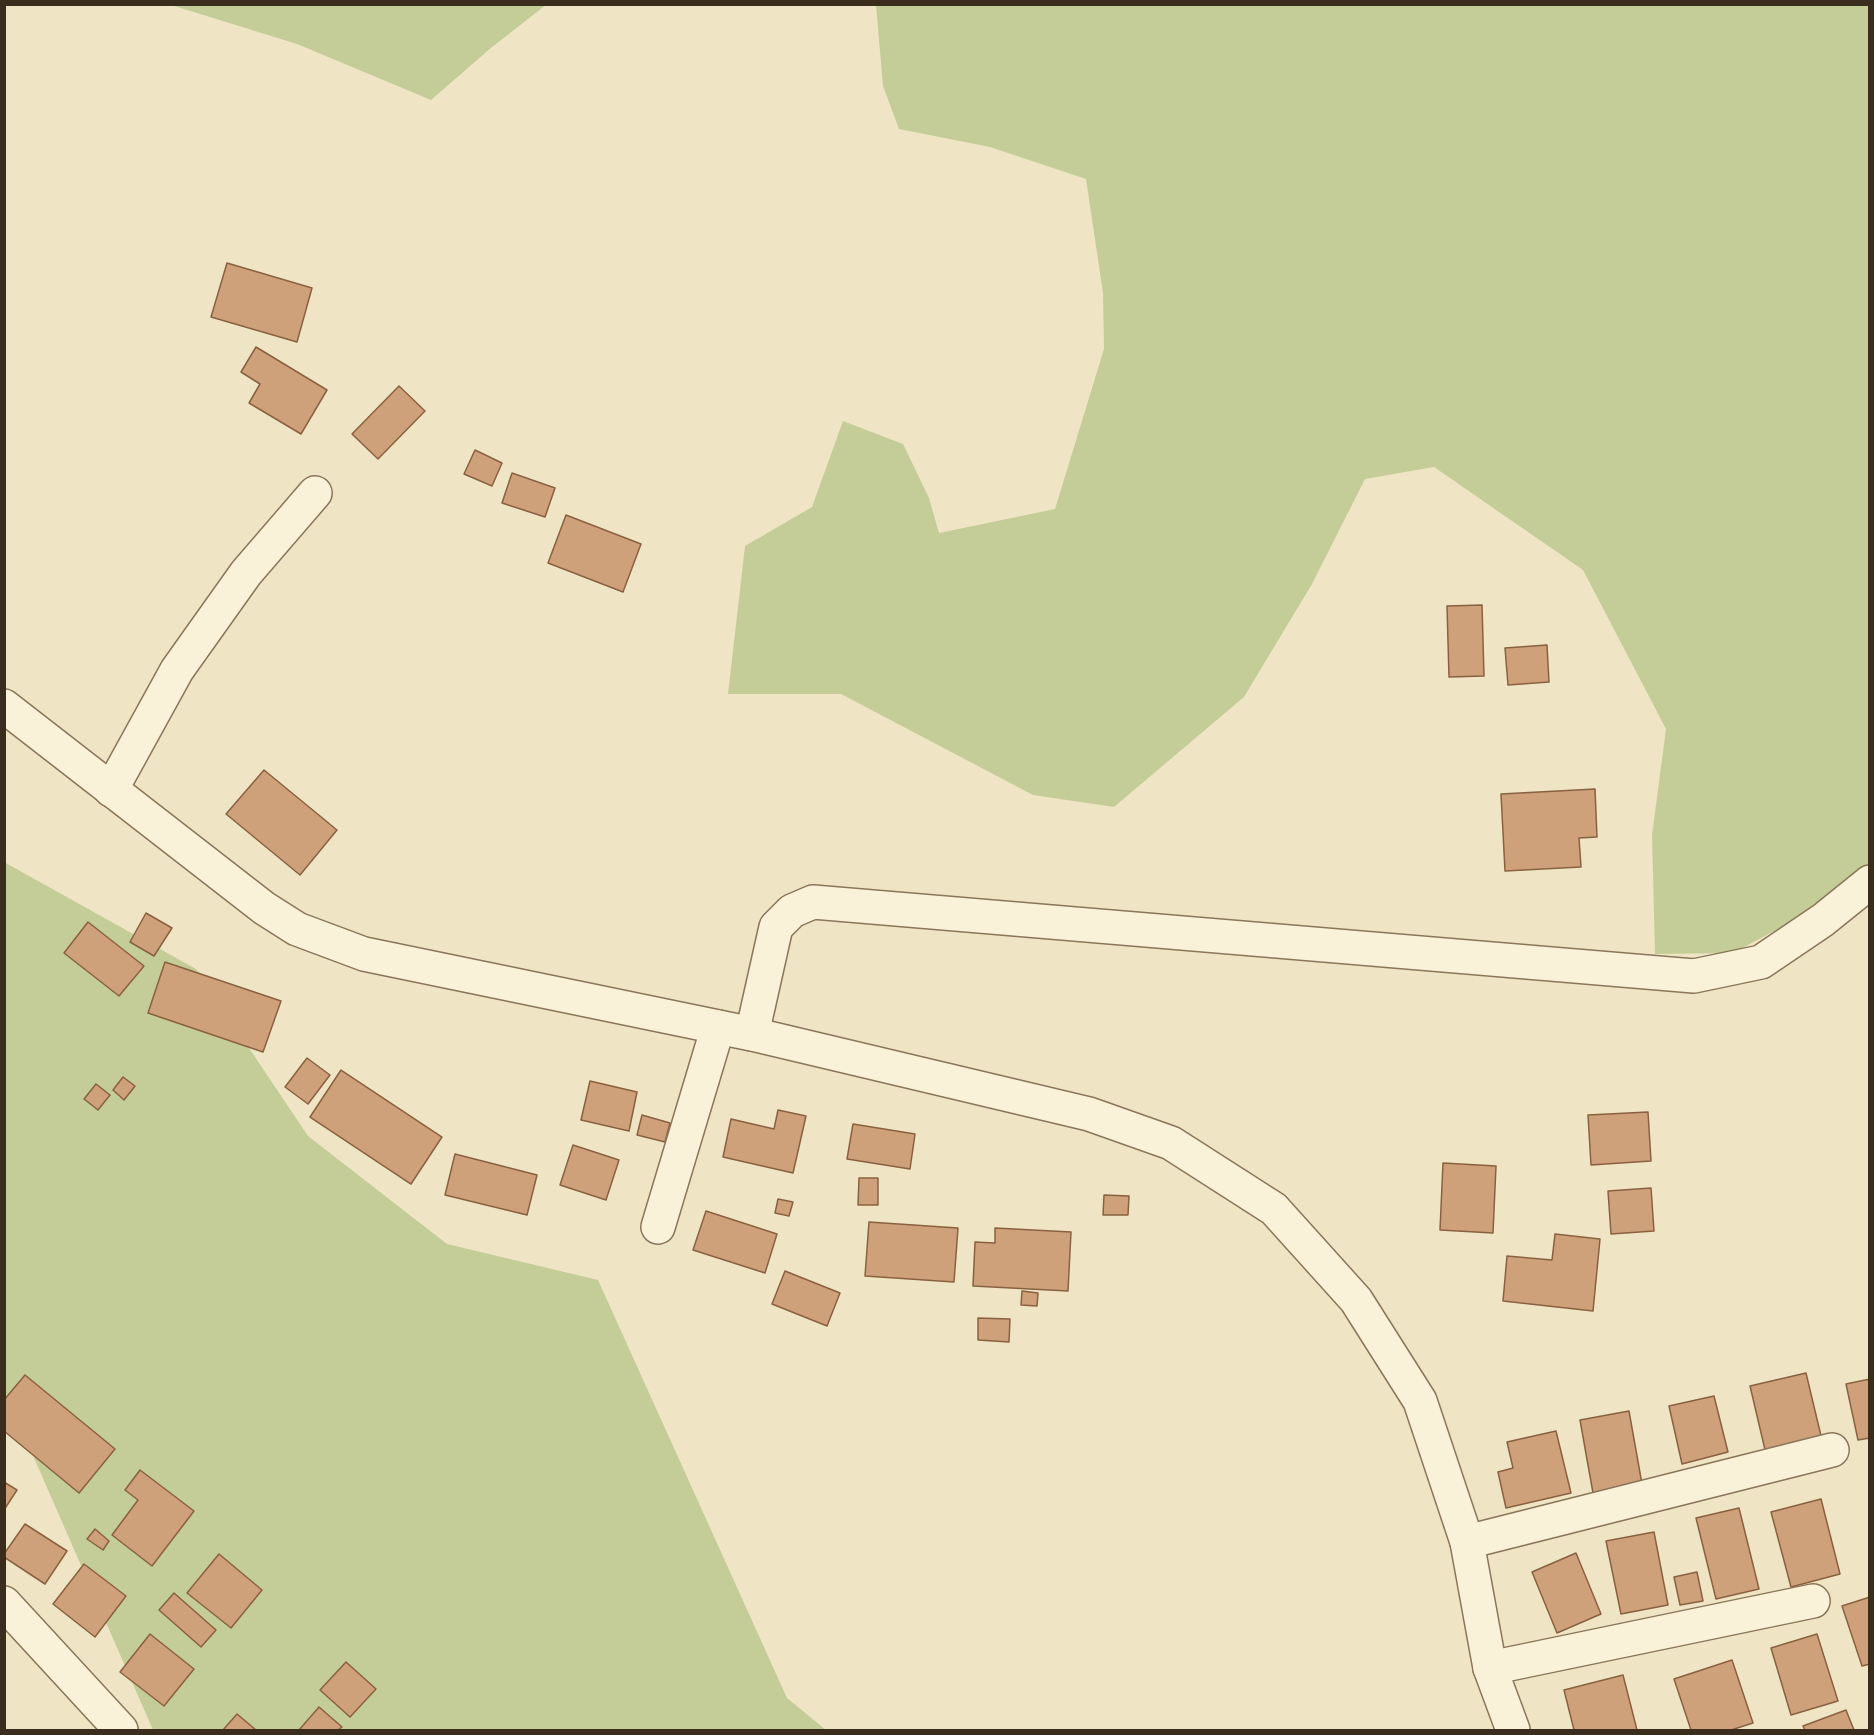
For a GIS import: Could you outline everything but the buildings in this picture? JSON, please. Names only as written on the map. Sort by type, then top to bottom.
[{"type":"street","points":[[111,790],[177,670],[246,573],[315,493]]},
{"type":"street","points":[[4,706],[264,908],[297,930],[364,954],[752,1034],[1089,1114],[1171,1143],[1274,1209],[1356,1300],[1420,1401],[1467,1542],[1490,1668],[1514,1731]]},
{"type":"street","points":[[752,1034],[776,927],[792,911],[813,902],[1694,976],[1761,962],[1823,920],[1869,882]]},
{"type":"street","points":[[658,1227],[718,1028]]},
{"type":"street","points":[[1467,1542],[1832,1450]]},
{"type":"street","points":[[1490,1668],[1813,1601]]},
{"type":"street","points":[[4,1603],[120,1731]]},
{"type":"green space","points":[[546,4],[431,100],[297,44],[171,5]]},
{"type":"green space","points":[[876,5],[1869,5],[1869,867],[1806,914],[1733,953],[1655,954],[1652,835],[1666,729],[1583,570],[1434,467],[1365,479],[1312,584],[1244,697],[1114,807],[1033,795],[841,694],[728,694],[745,546],[812,507],[843,421],[903,444],[929,498],[939,533],[1055,509],[1104,349],[1103,293],[1086,179],[990,147],[899,129],[883,86]]},
{"type":"green space","points":[[4,862],[196,969],[308,1136],[447,1244],[598,1280],[787,1698],[826,1730],[153,1730],[31,1451],[5,1411]]}]
